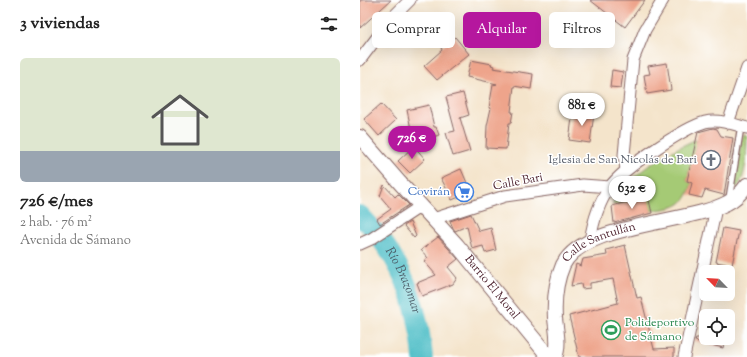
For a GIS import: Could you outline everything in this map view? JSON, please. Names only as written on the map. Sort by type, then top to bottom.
[{"type":"street","points":[[360,60],[391,19],[410,0]]},
{"type":"street","points":[[626,170],[624,155],[633,60],[645,30],[663,0]]},
{"type":"street","points":[[728,123],[747,68]]},
{"type":"street","points":[[590,241],[598,210],[610,186],[626,170],[678,134],[706,122],[728,123],[744,127]]},
{"type":"street","name":"Barrio El Moral","points":[[360,137],[457,245],[549,357]]},
{"type":"street","name":"Calle Bari","points":[[433,219],[505,196],[583,185],[610,186]]},
{"type":"street","name":"Calle Santullán","points":[[555,357],[558,345],[555,304],[558,278],[571,252],[590,241],[635,227],[722,206],[742,192],[747,185]]},
{"type":"street","points":[[360,244],[371,239],[421,206]]},
{"type":"street","points":[[684,357],[722,206]]},
{"type":"lane","points":[[722,206],[744,127]]},
{"type":"green space","points":[[745,135],[747,136],[746,164],[740,184],[736,188],[734,184],[742,137]]},
{"type":"green space","points":[[697,139],[687,181],[692,183],[686,198],[682,202],[672,207],[651,211],[647,196],[612,206],[618,195],[636,175],[673,150]]},
{"type":"building","points":[[360,0],[391,0],[378,12],[372,12],[372,17],[360,28]]},
{"type":"building","points":[[590,0],[645,0],[625,27],[615,19],[615,12],[606,12]]},
{"type":"building","points":[[455,37],[469,54],[437,80],[424,66],[442,50],[441,48],[455,48]]},
{"type":"building","points":[[471,60],[492,64],[491,65],[494,66],[493,68],[533,74],[531,89],[514,86],[511,112],[513,112],[511,123],[509,123],[506,149],[486,148],[487,126],[491,108],[489,108],[493,85],[497,84],[467,77]]},
{"type":"building","points":[[667,63],[671,90],[647,94],[644,75],[650,74],[648,66]]},
{"type":"building","points":[[612,70],[623,72],[621,88],[610,87]]},
{"type":"building","points":[[463,93],[469,115],[460,118],[470,151],[453,156],[446,133],[455,131],[446,97]]},
{"type":"building","points":[[381,104],[396,120],[379,136],[364,119]]},
{"type":"building","points":[[429,105],[434,127],[436,127],[439,135],[418,142],[414,128],[411,129],[407,110]]},
{"type":"building","points":[[573,111],[594,114],[590,143],[569,140]]},
{"type":"building","name":"Iglesia de San Nicolás de Bari","points":[[713,128],[717,129],[721,136],[733,138],[724,195],[705,190],[702,198],[689,195],[692,183],[687,181],[698,132]]},
{"type":"building","points":[[414,146],[425,159],[410,173],[398,161]]},
{"type":"building","points":[[461,169],[471,192],[452,200],[441,178]]},
{"type":"building","points":[[384,185],[395,197],[398,194],[409,205],[380,224],[377,219],[391,209],[380,196]]},
{"type":"building","points":[[648,196],[652,213],[614,223],[612,206]]},
{"type":"building","points":[[471,214],[479,231],[491,228],[496,250],[485,253],[483,246],[472,249],[467,226],[455,231],[450,221]]},
{"type":"building","points":[[410,222],[416,236],[414,238],[404,226]]},
{"type":"building","points":[[723,228],[739,231],[732,265],[716,262]]},
{"type":"building","points":[[438,237],[458,259],[448,267],[457,278],[453,284],[422,296],[417,283],[436,275],[424,261],[428,258],[421,250]]},
{"type":"building","name":"Polideportivo de Sámano","points":[[625,245],[637,298],[641,297],[654,349],[674,348],[674,357],[579,357],[569,316],[618,303],[613,279],[590,283],[590,288],[582,289],[581,284],[571,286],[576,264],[581,266],[583,259],[607,255],[606,250]]},
{"type":"building","points":[[696,338],[699,338],[699,342],[695,341]]},
{"type":"building","points":[[711,345],[724,345],[723,348]]},
{"type":"waterway","name":"Río Brazomar","points":[[360,215],[386,246],[405,280],[417,317],[423,357]]},
{"type":"place","name":"Iglesia de San Nicolás de Bari","points":[[711,160]]},
{"type":"place","name":"Covirán","points":[[464,192]]},
{"type":"place","name":"Polideportivo de Sámano","points":[[611,330]]}]
